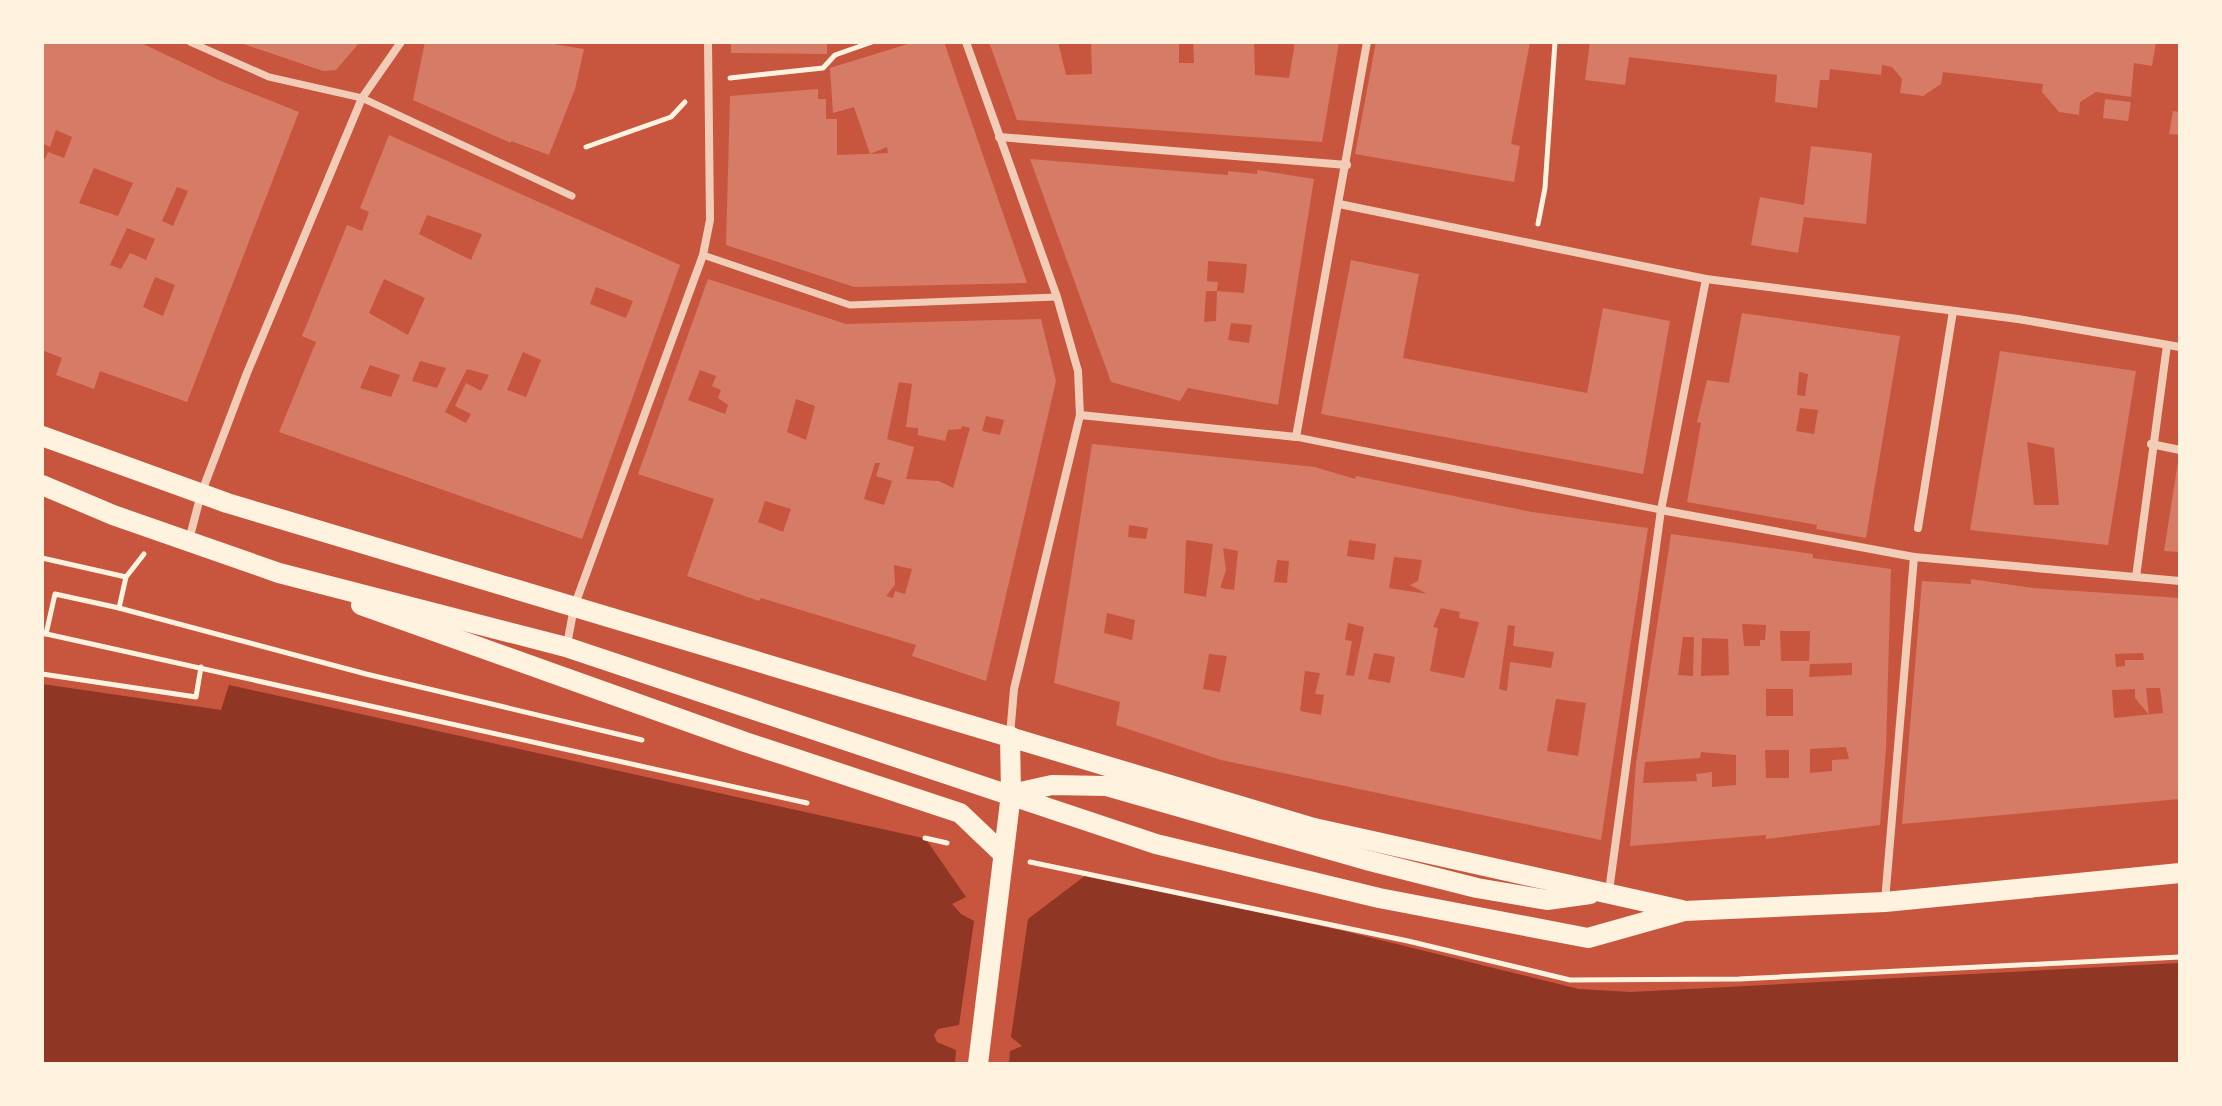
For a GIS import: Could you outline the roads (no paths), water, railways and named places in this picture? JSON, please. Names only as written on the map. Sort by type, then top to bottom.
[{"type":"main road","points":[[42,436],[201,494],[1314,828],[1478,866],[1609,891],[1684,911]]},
{"type":"main road","points":[[42,485],[432,633],[960,813],[1002,853]]},
{"type":"main road","points":[[279,573],[566,647],[980,788],[1011,794],[1156,844],[1379,898],[1588,938],[1684,911],[1885,902],[2180,873]]},
{"type":"main road","points":[[978,1064],[1011,794],[1010,736]]},
{"type":"main road","points":[[1011,794],[1052,785],[1106,786],[1366,860],[1477,888],[1547,900],[1609,891]]},
{"type":"street","points":[[190,42],[269,77],[360,102],[572,196]]},
{"type":"street","points":[[189,542],[201,494],[247,373],[360,102],[401,42]]},
{"type":"street","points":[[566,647],[574,607],[703,255],[710,220],[708,42]]},
{"type":"street","points":[[966,42],[1057,297],[1078,371],[1080,415],[1014,689],[1010,736]]},
{"type":"street","points":[[1296,437],[1367,42]]},
{"type":"street","points":[[999,137],[1347,165]]},
{"type":"street","points":[[1339,204],[1706,279],[1953,311],[2180,347]]},
{"type":"street","points":[[703,255],[850,305],[1057,297]]},
{"type":"street","points":[[1609,891],[1661,510],[1706,279]]},
{"type":"street","points":[[1918,528],[1953,311]]},
{"type":"street","points":[[2136,577],[2151,444],[2167,345]]},
{"type":"street","points":[[1080,415],[1296,437],[1914,557],[2180,581]]},
{"type":"street","points":[[2151,444],[2180,450]]},
{"type":"street","points":[[1885,902],[1914,557]]}]
